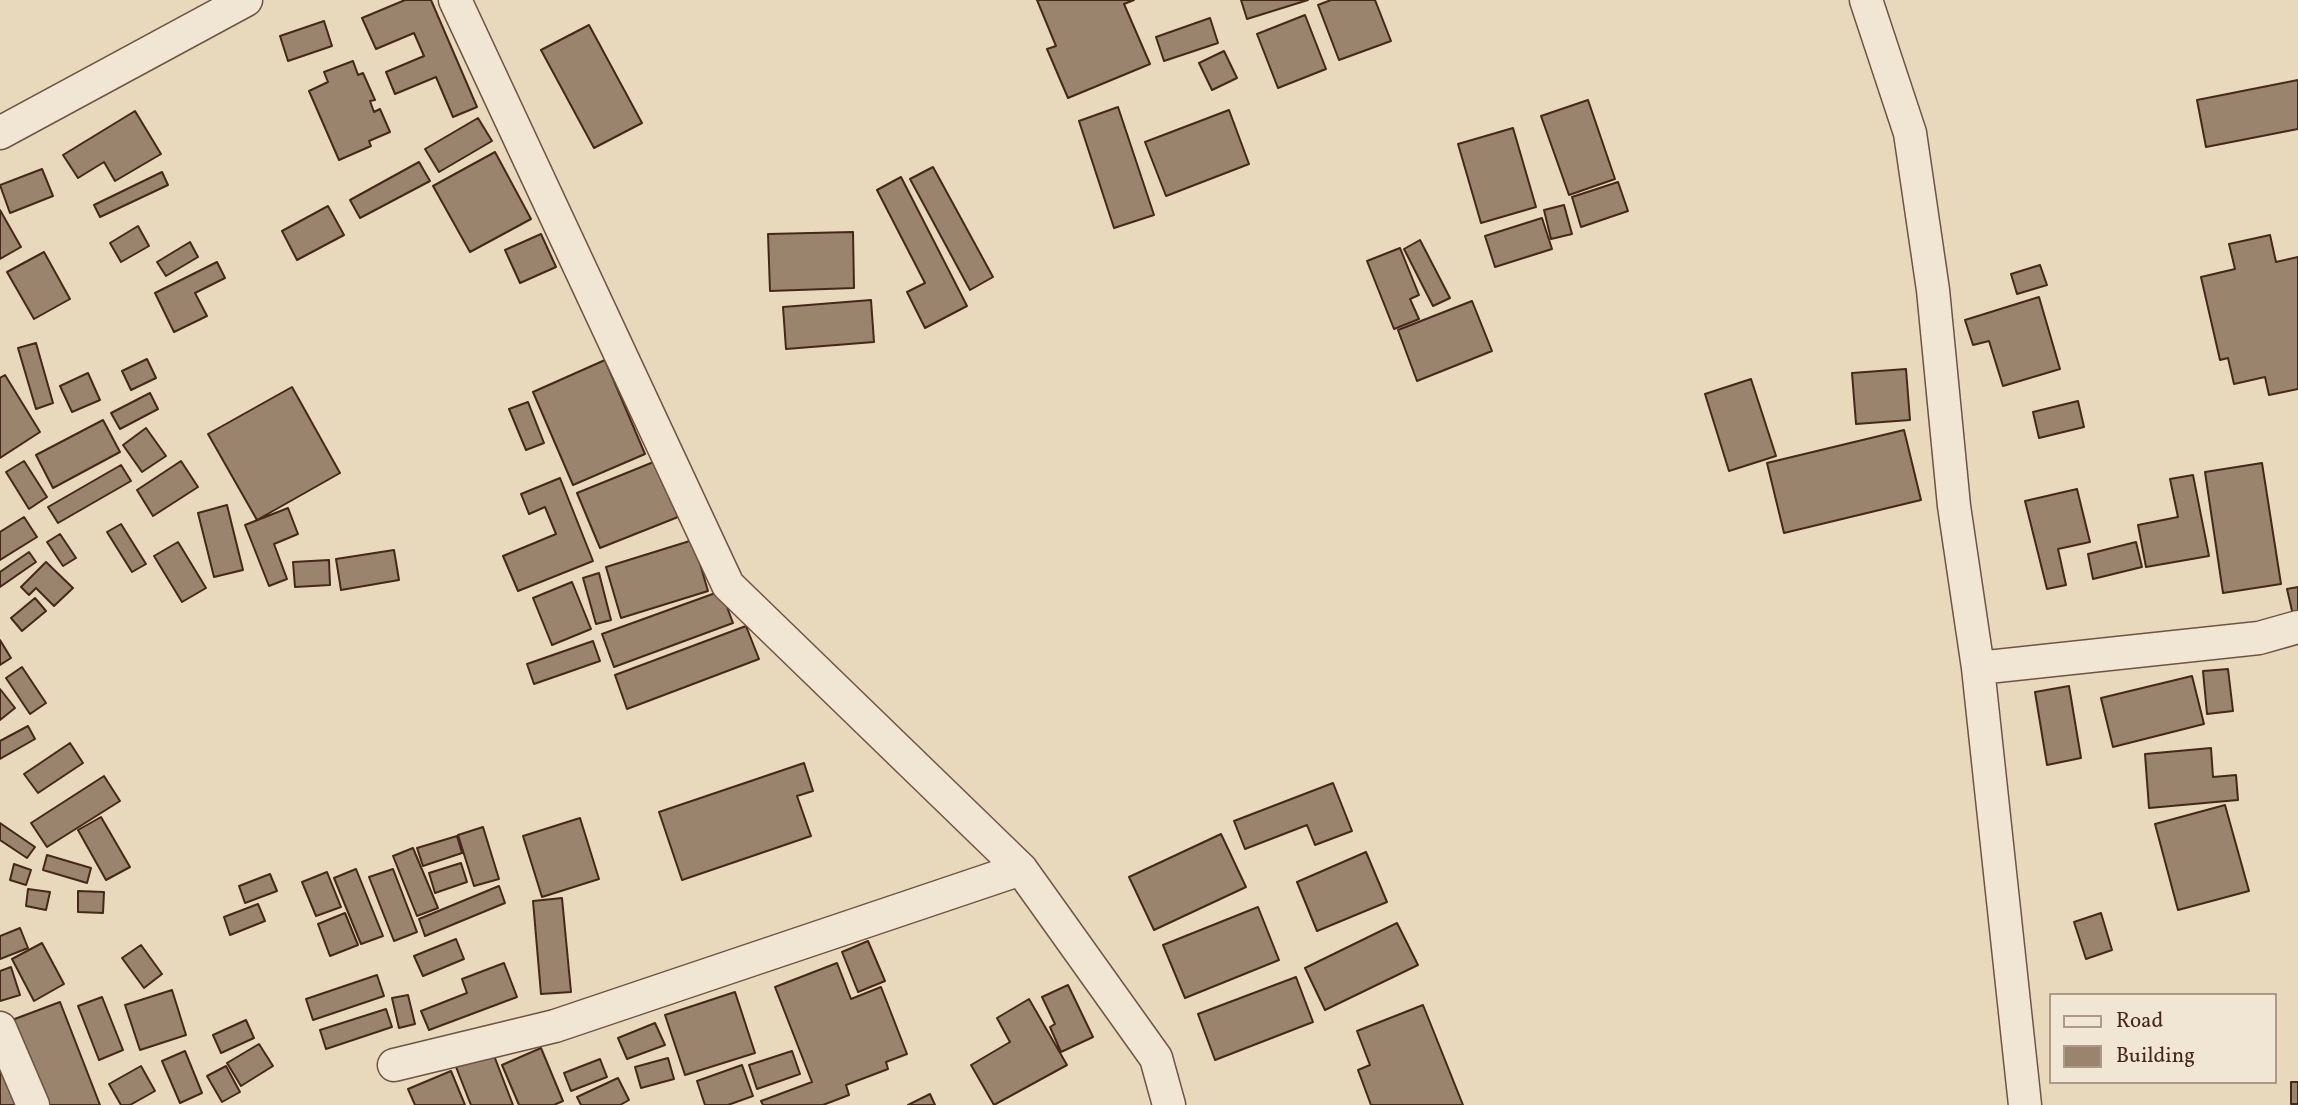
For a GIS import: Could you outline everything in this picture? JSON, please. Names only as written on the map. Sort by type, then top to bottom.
[{"type":"street","points":[[0,132],[246,0]]},
{"type":"street","points":[[455,0],[728,585],[1021,869],[1156,1058],[1169,1105]]},
{"type":"street","points":[[1866,0],[1910,133],[1933,290],[1954,506],[1978,668],[2025,1105]]},
{"type":"street","points":[[1978,668],[2259,638],[2298,627]]},
{"type":"street","points":[[394,1065],[555,1026],[1021,869]]},
{"type":"street","points":[[0,1028],[33,1105]]},
{"type":"building","points":[[405,0],[431,0],[477,107],[453,117],[436,77],[395,94],[386,72],[424,56],[414,33],[376,49],[362,18]]},
{"type":"building","points":[[1037,0],[1134,0],[1124,4],[1150,64],[1068,98],[1047,49],[1056,46]]},
{"type":"building","points":[[1241,0],[1308,0],[1247,19]]},
{"type":"building","points":[[1331,0],[1375,0],[1391,41],[1339,60],[1318,5]]},
{"type":"building","points":[[1305,15],[1326,69],[1278,88],[1257,34]]},
{"type":"building","points":[[1210,18],[1218,43],[1164,61],[1156,37]]},
{"type":"building","points":[[324,21],[332,46],[288,61],[280,36]]},
{"type":"building","points":[[589,25],[642,123],[594,148],[541,50]]},
{"type":"building","points":[[1224,51],[1237,78],[1212,90],[1199,63]]},
{"type":"building","points":[[353,61],[358,75],[363,73],[375,100],[370,101],[374,112],[380,109],[390,132],[369,141],[371,146],[339,160],[309,91],[328,82],[324,72]]},
{"type":"building","points":[[2298,80],[2298,129],[2206,147],[2197,100]]},
{"type":"building","points":[[1588,100],[1615,179],[1569,195],[1541,116]]},
{"type":"building","points":[[1118,107],[1154,215],[1114,228],[1079,121]]},
{"type":"building","points":[[1229,110],[1249,164],[1166,196],[1145,142]]},
{"type":"building","points":[[135,111],[161,154],[115,181],[104,162],[78,178],[63,155]]},
{"type":"building","points":[[478,118],[492,141],[439,172],[425,149]]},
{"type":"building","points":[[1513,128],[1536,207],[1481,223],[1458,144]]},
{"type":"building","points":[[495,152],[531,219],[470,252],[433,186]]},
{"type":"building","points":[[419,162],[430,181],[360,218],[350,200]]},
{"type":"building","points":[[933,167],[993,277],[970,290],[910,179]]},
{"type":"building","points":[[42,169],[53,196],[10,213],[0,185]]},
{"type":"building","points":[[162,172],[168,185],[100,217],[94,205]]},
{"type":"building","points":[[901,177],[967,306],[925,328],[907,292],[925,283],[877,190]]},
{"type":"building","points":[[1618,182],[1628,211],[1581,227],[1572,197]]},
{"type":"building","points":[[1564,205],[1572,234],[1551,239],[1544,210]]},
{"type":"building","points":[[328,206],[344,235],[297,260],[282,231]]},
{"type":"building","points":[[0,210],[21,247],[0,259]]},
{"type":"building","points":[[1542,218],[1552,249],[1495,267],[1485,236]]},
{"type":"building","points":[[138,226],[149,246],[121,262],[110,243]]},
{"type":"building","points":[[853,232],[854,288],[770,291],[768,234]]},
{"type":"building","points":[[541,234],[556,267],[520,283],[505,250]]},
{"type":"building","points":[[2270,235],[2276,262],[2298,257],[2298,389],[2269,395],[2265,377],[2234,384],[2228,358],[2220,360],[2201,277],[2235,269],[2229,244]]},
{"type":"building","points":[[1420,240],[1450,298],[1433,306],[1404,249]]},
{"type":"building","points":[[190,242],[198,257],[166,276],[157,262]]},
{"type":"building","points":[[1400,248],[1419,295],[1410,299],[1419,319],[1394,329],[1367,261]]},
{"type":"building","points":[[44,252],[70,299],[34,319],[7,272]]},
{"type":"building","points":[[217,262],[225,278],[195,293],[207,316],[174,332],[155,293]]},
{"type":"building","points":[[2040,265],[2047,285],[2017,294],[2011,274]]},
{"type":"building","points":[[2039,297],[2060,369],[2003,386],[1989,341],[1973,345],[1965,320]]},
{"type":"building","points":[[871,300],[874,342],[786,349],[783,307]]},
{"type":"building","points":[[1472,301],[1492,351],[1417,381],[1398,330]]},
{"type":"building","points":[[36,343],[53,403],[36,409],[18,348]]},
{"type":"building","points":[[147,359],[156,378],[131,390],[122,371]]},
{"type":"building","points":[[605,360],[645,454],[573,485],[533,392]]},
{"type":"building","points":[[1906,369],[1910,420],[1856,424],[1852,373]]},
{"type":"building","points":[[88,373],[100,400],[72,412],[60,386]]},
{"type":"building","points":[[5,375],[40,432],[0,458],[0,378]]},
{"type":"building","points":[[1751,379],[1776,456],[1729,471],[1705,394]]},
{"type":"building","points":[[292,387],[340,473],[257,520],[208,434]]},
{"type":"building","points":[[150,393],[158,409],[120,429],[111,413]]},
{"type":"building","points":[[2078,401],[2084,427],[2039,438],[2033,412]]},
{"type":"building","points":[[528,402],[544,443],[526,450],[509,409]]},
{"type":"building","points":[[103,420],[120,452],[53,488],[36,455]]},
{"type":"building","points":[[146,428],[166,456],[142,472],[123,445]]},
{"type":"building","points":[[1904,430],[1921,500],[1784,533],[1767,463]]},
{"type":"building","points":[[24,461],[47,497],[29,509],[6,472]]},
{"type":"building","points":[[181,461],[198,487],[153,516],[137,490]]},
{"type":"building","points":[[656,461],[678,517],[600,548],[577,493]]},
{"type":"building","points":[[2262,463],[2281,584],[2223,593],[2205,472]]},
{"type":"building","points":[[121,465],[131,481],[58,523],[48,507]]},
{"type":"building","points":[[2193,475],[2209,556],[2146,567],[2138,525],[2178,517],[2170,479]]},
{"type":"building","points":[[560,478],[593,561],[518,591],[503,556],[556,534],[545,507],[529,514],[521,494]]},
{"type":"building","points":[[2077,489],[2090,542],[2058,549],[2066,585],[2047,589],[2025,501]]},
{"type":"building","points":[[227,505],[243,570],[214,577],[198,513]]},
{"type":"building","points":[[288,508],[298,534],[274,544],[287,579],[269,586],[245,525]]},
{"type":"building","points":[[24,517],[37,537],[0,560],[0,532]]},
{"type":"building","points":[[121,524],[146,564],[132,572],[107,532]]},
{"type":"building","points":[[60,534],[76,558],[63,566],[47,542]]},
{"type":"building","points":[[693,540],[708,591],[621,618],[606,567]]},
{"type":"building","points":[[178,542],[206,588],[182,602],[154,556]]},
{"type":"building","points":[[2136,542],[2142,567],[2093,579],[2088,554]]},
{"type":"building","points":[[394,550],[399,580],[341,590],[336,559]]},
{"type":"building","points":[[29,552],[36,562],[0,587],[0,572]]},
{"type":"building","points":[[329,560],[330,585],[295,587],[293,562]]},
{"type":"building","points":[[46,562],[73,588],[54,606],[36,588],[29,595],[21,587]]},
{"type":"building","points":[[599,573],[611,620],[596,624],[583,578]]},
{"type":"building","points":[[572,582],[591,629],[552,645],[533,598]]},
{"type":"building","points":[[2298,587],[2298,614],[2293,615],[2287,589]]},
{"type":"building","points":[[721,591],[733,623],[614,667],[602,634]]},
{"type":"building","points":[[35,598],[46,611],[22,631],[11,618]]},
{"type":"building","points":[[746,626],[759,659],[627,709],[615,675]]},
{"type":"building","points":[[0,640],[11,658],[0,665]]},
{"type":"building","points":[[593,641],[600,661],[534,684],[527,664]]},
{"type":"building","points":[[22,667],[46,703],[30,714],[6,678]]},
{"type":"building","points":[[2228,669],[2233,711],[2207,714],[2203,671]]},
{"type":"building","points":[[2192,676],[2204,724],[2113,747],[2101,698]]},
{"type":"building","points":[[2069,686],[2081,758],[2047,765],[2035,692]]},
{"type":"building","points":[[0,689],[15,708],[0,720]]},
{"type":"building","points":[[28,726],[35,739],[0,759],[0,741]]},
{"type":"building","points":[[70,743],[83,763],[38,793],[24,774]]},
{"type":"building","points":[[2211,748],[2213,777],[2236,775],[2238,800],[2149,808],[2145,754]]},
{"type":"building","points":[[804,763],[813,791],[797,796],[811,836],[682,880],[659,812]]},
{"type":"building","points":[[104,776],[120,801],[47,847],[31,823]]},
{"type":"building","points":[[1333,783],[1352,831],[1315,845],[1307,825],[1245,849],[1234,821]]},
{"type":"building","points":[[2225,805],[2249,891],[2178,910],[2155,824]]},
{"type":"building","points":[[101,817],[130,867],[106,880],[78,830]]},
{"type":"building","points":[[580,818],[599,879],[542,897],[523,836]]},
{"type":"building","points":[[0,823],[35,847],[27,858],[0,840]]},
{"type":"building","points":[[483,827],[499,879],[474,886],[458,835]]},
{"type":"building","points":[[1221,834],[1246,887],[1154,930],[1129,877]]},
{"type":"building","points":[[457,836],[462,853],[423,866],[417,848]]},
{"type":"building","points":[[413,848],[438,908],[417,916],[393,856]]},
{"type":"building","points":[[1366,852],[1387,902],[1317,931],[1297,882]]},
{"type":"building","points":[[47,855],[91,868],[87,883],[43,870]]},
{"type":"building","points":[[461,863],[467,882],[435,893],[429,873]]},
{"type":"building","points":[[14,864],[31,870],[26,885],[10,880]]},
{"type":"building","points":[[356,869],[383,936],[361,944],[334,878]]},
{"type":"building","points":[[393,869],[417,932],[394,941],[369,877]]},
{"type":"building","points":[[327,872],[341,907],[316,916],[302,882]]},
{"type":"building","points":[[270,874],[277,891],[245,903],[239,886]]},
{"type":"building","points":[[499,886],[505,903],[425,936],[419,919]]},
{"type":"building","points":[[28,889],[50,892],[46,910],[26,906]]},
{"type":"building","points":[[78,891],[104,892],[103,913],[78,912]]},
{"type":"building","points":[[562,898],[571,992],[541,994],[533,901]]},
{"type":"building","points":[[258,904],[265,921],[230,935],[224,917]]},
{"type":"building","points":[[1258,907],[1279,960],[1185,998],[1163,945]]},
{"type":"building","points":[[345,913],[358,945],[330,956],[318,924]]},
{"type":"building","points":[[2101,913],[2112,950],[2086,959],[2074,922]]},
{"type":"building","points":[[1397,923],[1418,965],[1325,1010],[1305,968]]},
{"type":"building","points":[[20,928],[28,948],[0,959],[0,936]]},
{"type":"building","points":[[456,939],[464,959],[423,976],[414,956]]},
{"type":"building","points":[[868,941],[885,981],[858,992],[842,952]]},
{"type":"building","points":[[42,943],[64,984],[34,1001],[12,959]]},
{"type":"building","points":[[141,945],[162,974],[144,988],[122,958]]},
{"type":"building","points":[[504,963],[517,997],[429,1030],[421,1011],[467,993],[462,979]]},
{"type":"building","points":[[837,963],[851,999],[881,987],[907,1054],[886,1062],[888,1069],[846,1085],[849,1095],[823,1105],[763,1105],[761,1101],[812,1082],[775,987]]},
{"type":"building","points":[[11,967],[20,995],[0,1001],[0,971]]},
{"type":"building","points":[[377,975],[384,996],[313,1020],[306,999]]},
{"type":"building","points":[[1296,977],[1313,1022],[1215,1060],[1198,1014]]},
{"type":"building","points":[[1068,985],[1093,1037],[1061,1052],[1050,1027],[1055,1024],[1042,997]]},
{"type":"building","points":[[172,990],[186,1035],[140,1050],[125,1005]]},
{"type":"building","points":[[735,992],[755,1053],[685,1075],[665,1015]]},
{"type":"building","points":[[408,995],[415,1024],[399,1028],[392,998]]},
{"type":"building","points":[[102,997],[123,1050],[99,1060],[78,1006]]},
{"type":"building","points":[[1029,999],[1067,1065],[994,1105],[971,1065],[1010,1042],[997,1018]]},
{"type":"building","points":[[60,1002],[100,1105],[44,1105],[12,1020]]},
{"type":"building","points":[[1423,1005],[1463,1105],[1371,1105],[1358,1070],[1370,1065],[1357,1031]]},
{"type":"building","points":[[386,1009],[392,1027],[326,1049],[320,1030]]},
{"type":"building","points":[[246,1020],[254,1038],[221,1053],[213,1035]]},
{"type":"building","points":[[655,1023],[665,1045],[627,1059],[618,1038]]},
{"type":"building","points":[[259,1044],[273,1066],[241,1086],[227,1063]]},
{"type":"building","points":[[541,1048],[563,1101],[554,1105],[519,1105],[502,1065]]},
{"type":"building","points":[[185,1051],[202,1093],[180,1103],[162,1061]]},
{"type":"building","points":[[792,1051],[800,1074],[757,1089],[749,1065]]},
{"type":"building","points":[[493,1053],[513,1105],[471,1105],[456,1067]]},
{"type":"building","points":[[668,1058],[674,1079],[641,1088],[635,1067]]},
{"type":"building","points":[[600,1059],[607,1077],[571,1091],[564,1073]]},
{"type":"building","points":[[0,1064],[17,1105],[0,1105]]},
{"type":"building","points":[[742,1065],[753,1096],[728,1105],[705,1105],[697,1081]]},
{"type":"building","points":[[141,1066],[155,1091],[130,1105],[121,1105],[109,1084]]},
{"type":"building","points":[[226,1066],[240,1092],[222,1102],[207,1076]]},
{"type":"building","points":[[451,1071],[465,1105],[415,1105],[408,1089]]},
{"type":"building","points":[[618,1078],[629,1100],[620,1105],[581,1105],[577,1097]]},
{"type":"building","points":[[2291,1082],[2298,1082],[2298,1104],[2291,1104]]},
{"type":"building","points":[[930,1094],[935,1105],[908,1105]]}]
